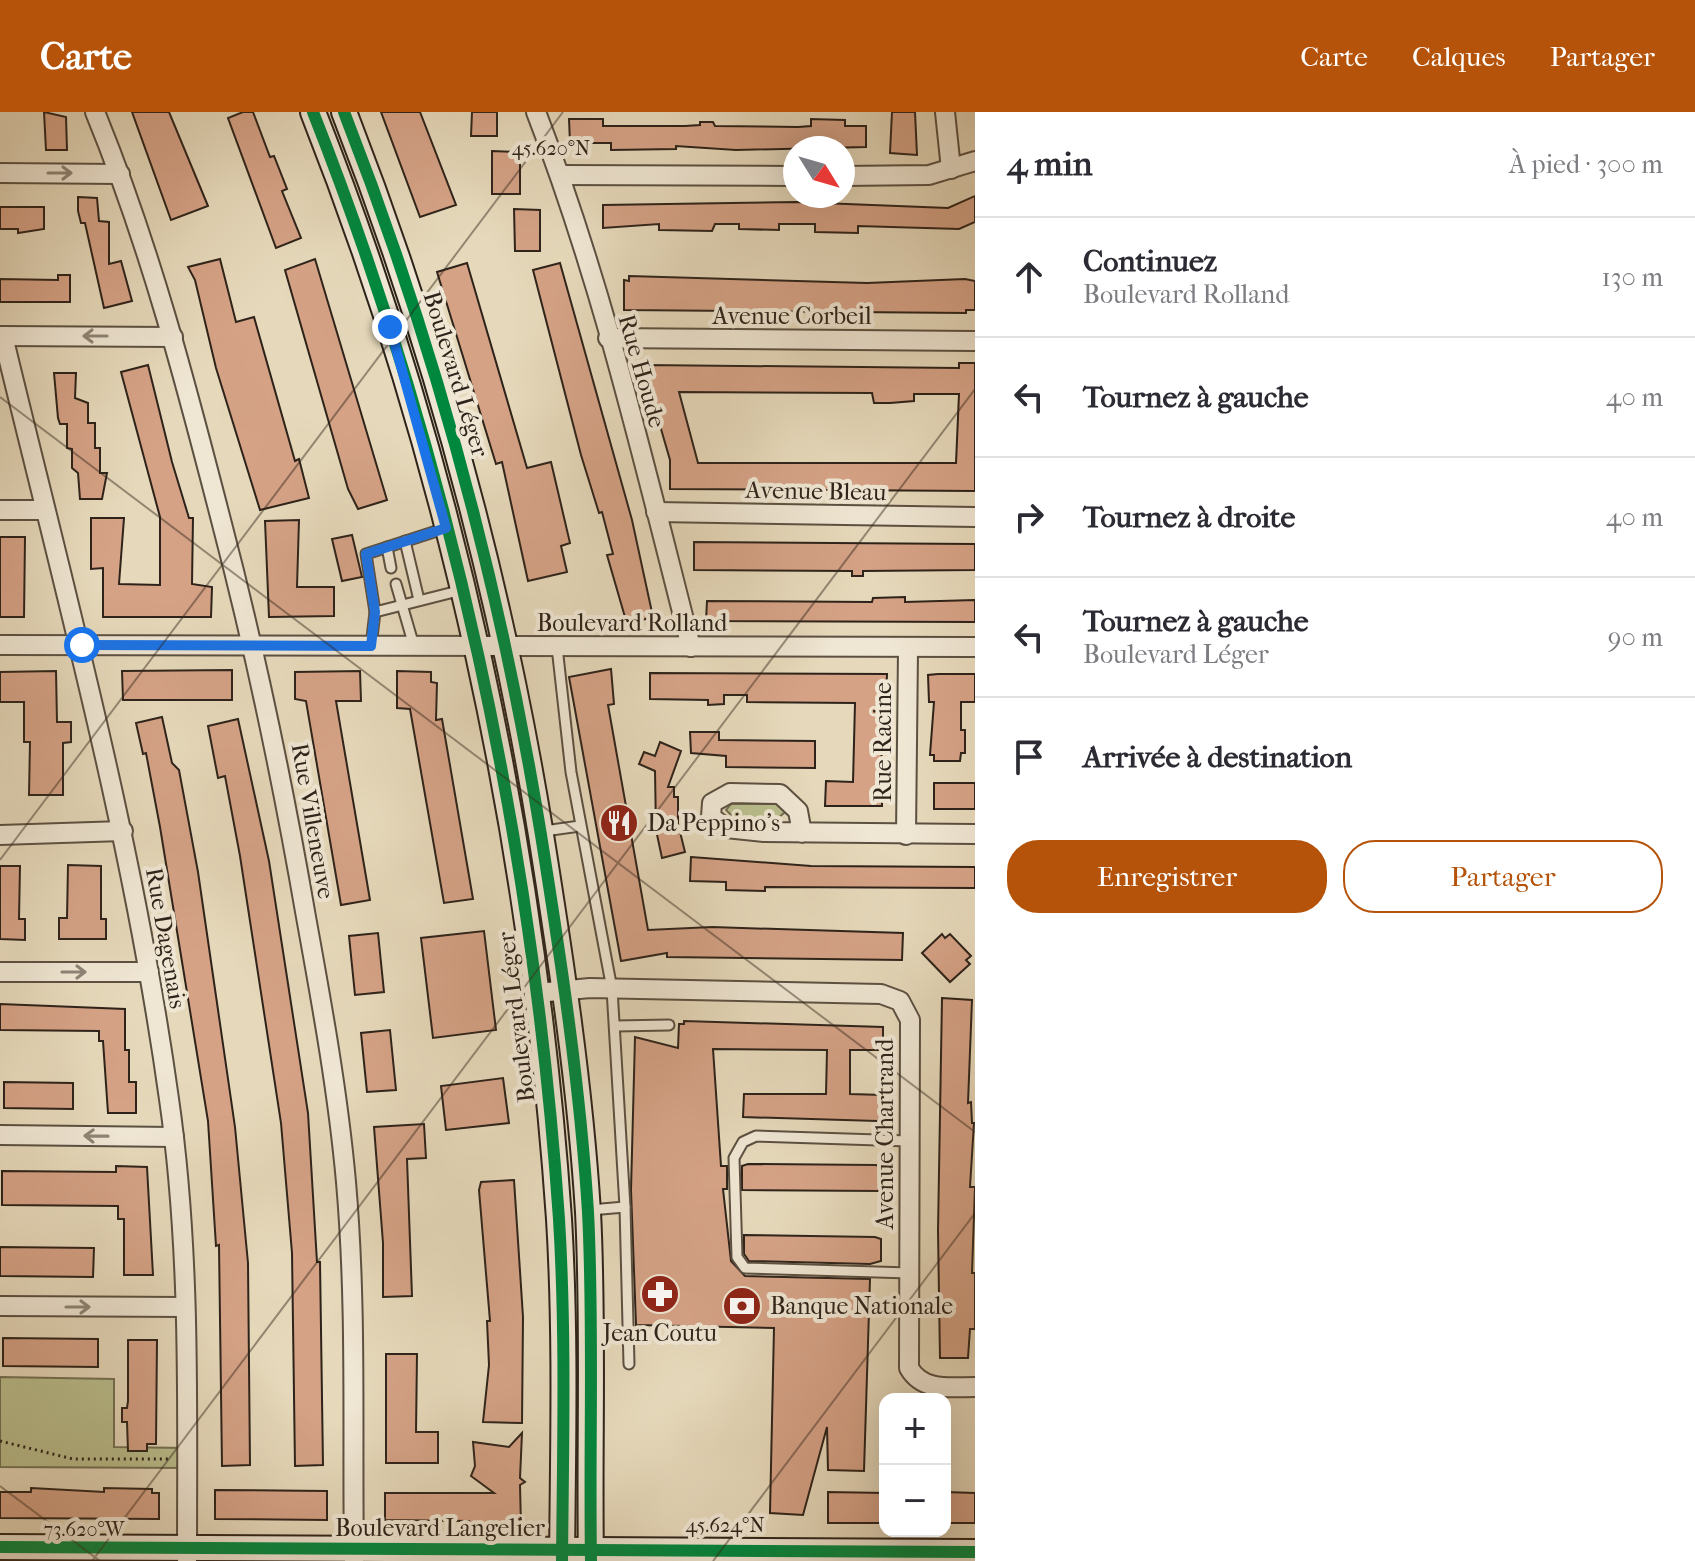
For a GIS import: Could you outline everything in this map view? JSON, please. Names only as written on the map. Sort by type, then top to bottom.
[{"type":"main road","name":"Boulevard Léger","points":[[313,112],[390,327],[446,528],[475,647],[516,853],[537,993],[559,1221],[564,1354],[562,1556]]},
{"type":"main road","name":"Boulevard Léger","points":[[344,112],[417,318],[460,461],[504,648],[540,832],[566,990],[588,1211],[591,1556]]},
{"type":"main road","points":[[564,1354],[591,1345]]},
{"type":"main road","name":"Boulevard Langelier","points":[[0,1547],[187,1555],[354,1556],[975,1552]]},
{"type":"street","name":"Rue Villeneuve","points":[[95,112],[120,174],[173,337],[254,646],[337,1098],[353,1293],[354,1556]]},
{"type":"street","name":"Rue Houde","points":[[536,112],[560,175],[608,338],[691,647]]},
{"type":"street","points":[[945,112],[951,169]]},
{"type":"street","points":[[855,176],[908,176],[951,169],[975,161]]},
{"type":"street","points":[[0,173],[120,174]]},
{"type":"street","points":[[560,175],[783,176]]},
{"type":"street","points":[[1,336],[173,337]]},
{"type":"street","name":"Rue Dagenais","points":[[1,336],[82,645],[123,831],[149,972],[174,1137],[185,1307],[187,1555]]},
{"type":"street","name":"Avenue Corbeil","points":[[608,338],[975,341]]},
{"type":"street","points":[[0,510],[45,510]]},
{"type":"street","name":"Avenue Bleau","points":[[656,512],[975,517]]},
{"type":"street","name":"Boulevard Rolland","points":[[0,645],[908,650],[975,647]]},
{"type":"street","name":"Rue Racine","points":[[906,835],[908,650]]},
{"type":"street","points":[[802,833],[798,811],[780,794],[723,794],[712,803],[710,810],[714,822],[726,828],[802,833],[975,834]]},
{"type":"street","points":[[0,835],[123,831]]},
{"type":"street","points":[[0,972],[149,972]]},
{"type":"street","name":"Avenue Chartrand","points":[[537,993],[612,989],[891,995],[900,1001],[910,1020],[907,1354],[915,1379],[937,1387],[975,1387]]},
{"type":"street","points":[[0,1135],[174,1137]]},
{"type":"street","points":[[0,1306],[185,1307]]},
{"type":"lane","points":[[371,646],[375,612],[366,554],[446,528]]},
{"type":"lane","points":[[405,541],[419,600]]},
{"type":"lane","points":[[387,547],[391,568]]},
{"type":"lane","points":[[396,584],[414,646]]},
{"type":"lane","points":[[375,612],[462,590]]},
{"type":"lane","points":[[557,647],[580,826],[612,989],[616,1026],[614,1049],[625,1207],[629,1364]]},
{"type":"lane","points":[[540,832],[580,826]]},
{"type":"lane","points":[[616,1026],[669,1025]]},
{"type":"lane","points":[[909,1141],[756,1136],[743,1142],[734,1158],[737,1257],[745,1268],[909,1273]]},
{"type":"lane","points":[[588,1211],[625,1207]]},
{"type":"lane","points":[[591,1345],[627,1334]]},
{"type":"path","points":[[0,1441],[73,1459],[187,1459]]},
{"type":"green space","points":[[731,804],[779,804],[785,812],[776,820],[733,817],[726,810]]},
{"type":"green space","points":[[0,1377],[114,1379],[114,1447],[187,1448],[187,1468],[0,1467]]},
{"type":"building","points":[[44,112],[66,117],[67,150],[46,150]]},
{"type":"building","points":[[132,112],[169,112],[208,206],[171,220]]},
{"type":"building","points":[[253,112],[270,157],[274,156],[287,189],[282,191],[301,238],[276,248],[228,118]]},
{"type":"building","points":[[381,112],[420,112],[456,205],[420,217]]},
{"type":"building","points":[[472,112],[497,112],[497,136],[471,136]]},
{"type":"building","points":[[892,112],[915,112],[917,155],[890,153]]},
{"type":"building","points":[[569,119],[603,119],[603,126],[685,126],[713,122],[715,126],[798,127],[811,126],[811,119],[845,120],[845,126],[866,126],[866,147],[855,147],[855,136],[783,136],[783,149],[676,146],[676,149],[611,150],[611,143],[570,143]]},
{"type":"building","points":[[492,151],[520,152],[520,194],[492,194]]},
{"type":"building","points":[[975,196],[975,222],[959,229],[858,226],[858,233],[815,232],[815,224],[779,224],[779,230],[739,229],[739,224],[715,224],[712,231],[659,230],[659,224],[603,228],[603,205],[783,202],[783,208],[855,208],[855,204],[948,208]]},
{"type":"building","points":[[78,197],[97,198],[99,221],[109,222],[109,264],[121,261],[132,301],[104,308],[85,223],[81,223],[78,211]]},
{"type":"building","points":[[0,207],[44,207],[44,229],[18,233],[18,229],[0,229]]},
{"type":"building","points":[[514,209],[540,210],[540,251],[515,251]]},
{"type":"building","points":[[220,259],[236,322],[254,317],[295,461],[299,459],[309,498],[260,510],[216,368],[195,280],[188,267]]},
{"type":"building","points":[[315,259],[387,500],[358,509],[348,489],[285,270]]},
{"type":"building","points":[[467,263],[527,468],[551,462],[570,543],[561,546],[567,572],[528,581],[502,462],[496,464],[437,272]]},
{"type":"building","points":[[560,263],[632,520],[653,617],[627,624],[607,555],[613,554],[602,512],[599,513],[581,455],[533,270]]},
{"type":"building","points":[[58,275],[70,275],[70,302],[0,302],[0,279],[58,280]]},
{"type":"building","points":[[629,276],[867,283],[965,279],[975,281],[975,310],[966,310],[966,313],[624,310],[624,280],[629,281]]},
{"type":"building","points":[[959,363],[975,363],[975,491],[670,489],[670,460],[652,398],[645,392],[645,365],[959,368]],"holes":[[[679,392],[872,393],[874,403],[914,401],[914,394],[959,394],[956,463],[698,463]]]},
{"type":"building","points":[[148,365],[172,462],[189,518],[193,518],[192,584],[212,587],[211,617],[103,617],[103,568],[91,569],[91,518],[124,518],[119,584],[160,585],[160,517],[121,372]]},
{"type":"building","points":[[54,373],[76,373],[75,398],[88,403],[88,423],[95,423],[95,448],[100,448],[100,473],[107,473],[102,499],[80,499],[78,473],[72,468],[72,449],[67,448],[67,424],[60,424],[58,418]]},
{"type":"building","points":[[299,520],[297,587],[334,587],[334,616],[269,617],[265,521]]},
{"type":"building","points":[[352,535],[362,577],[342,581],[332,539]]},
{"type":"building","points":[[0,537],[25,537],[24,617],[0,617]]},
{"type":"building","points":[[694,542],[975,544],[975,570],[863,571],[863,576],[852,576],[852,571],[694,570]]},
{"type":"building","points":[[905,597],[905,602],[975,600],[975,622],[706,621],[707,601],[872,602],[873,598]]},
{"type":"building","points":[[611,669],[614,704],[608,705],[648,930],[712,927],[903,933],[902,960],[667,957],[667,953],[621,961],[569,677]]},
{"type":"building","points":[[232,670],[232,700],[123,700],[122,671]]},
{"type":"building","points":[[56,671],[57,722],[71,722],[71,742],[63,743],[63,795],[29,795],[30,742],[24,742],[24,702],[0,702],[0,672]]},
{"type":"building","points":[[360,671],[361,701],[336,701],[370,900],[341,905],[306,701],[295,699],[295,672]]},
{"type":"building","points":[[397,671],[431,672],[431,682],[437,683],[436,720],[442,719],[473,899],[444,903],[410,709],[397,708]]},
{"type":"building","points":[[650,673],[887,674],[886,702],[881,702],[882,806],[825,806],[826,781],[853,782],[855,703],[747,702],[747,695],[724,695],[724,704],[708,705],[708,700],[650,699]]},
{"type":"building","points":[[975,674],[975,702],[961,702],[965,753],[961,753],[960,761],[934,761],[934,755],[930,755],[934,702],[929,702],[928,675]]},
{"type":"building","points":[[162,717],[172,763],[179,770],[198,872],[235,1127],[248,1263],[250,1465],[222,1466],[219,1245],[216,1246],[208,1121],[160,827],[146,753],[143,754],[136,723]]},
{"type":"building","points":[[238,719],[269,861],[308,1113],[317,1262],[320,1262],[323,1465],[295,1466],[292,1253],[281,1123],[240,856],[225,776],[218,778],[208,726]]},
{"type":"building","points":[[690,732],[719,732],[719,740],[815,741],[815,768],[726,767],[726,756],[691,753]]},
{"type":"building","points":[[660,742],[681,751],[668,787],[674,787],[674,797],[678,797],[678,824],[685,852],[662,858],[656,830],[655,771],[639,764],[644,752],[655,756]]},
{"type":"building","points":[[934,783],[975,783],[975,809],[934,809]]},
{"type":"building","points":[[691,857],[811,866],[975,867],[975,888],[765,887],[765,891],[726,890],[726,882],[690,881]]},
{"type":"building","points":[[68,865],[101,866],[101,919],[106,919],[106,939],[59,939],[59,918],[67,918]]},
{"type":"building","points":[[0,866],[20,866],[19,919],[25,919],[25,940],[0,939]]},
{"type":"building","points":[[484,931],[496,1030],[433,1038],[421,938]]},
{"type":"building","points":[[378,933],[384,992],[355,995],[349,936]]},
{"type":"building","points":[[942,934],[945,938],[950,934],[971,956],[966,960],[970,964],[950,982],[922,953]]},
{"type":"building","points":[[942,998],[972,1000],[968,1103],[971,1102],[974,1123],[970,1187],[975,1187],[972,1273],[975,1273],[975,1329],[970,1329],[968,1358],[940,1358],[938,1231]]},
{"type":"building","points":[[0,1004],[125,1009],[125,1050],[129,1050],[129,1082],[136,1082],[136,1113],[108,1113],[103,1041],[99,1041],[99,1031],[0,1030]]},
{"type":"building","points":[[684,1021],[883,1027],[883,1050],[850,1050],[850,1094],[883,1095],[882,1118],[877,1121],[743,1117],[744,1094],[826,1094],[827,1050],[713,1049],[721,1166],[727,1166],[727,1189],[723,1189],[731,1261],[745,1276],[870,1279],[864,1471],[828,1470],[827,1427],[803,1515],[770,1513],[774,1328],[636,1325],[631,1190],[635,1037],[678,1048],[679,1024],[684,1024]]},
{"type":"building","points":[[390,1030],[396,1090],[367,1092],[361,1033]]},
{"type":"building","points":[[503,1078],[509,1123],[446,1130],[441,1086]]},
{"type":"building","points":[[4,1082],[73,1083],[73,1109],[4,1108]]},
{"type":"building","points":[[424,1124],[426,1158],[407,1159],[412,1296],[383,1297],[383,1243],[374,1127]]},
{"type":"building","points":[[876,1165],[882,1168],[881,1191],[742,1190],[742,1166]]},
{"type":"building","points":[[116,1166],[147,1167],[153,1275],[124,1275],[124,1219],[118,1219],[118,1206],[2,1205],[2,1171],[116,1172]]},
{"type":"building","points":[[514,1180],[523,1317],[522,1423],[483,1422],[489,1365],[487,1321],[490,1321],[479,1190],[481,1182]]},
{"type":"building","points":[[744,1235],[875,1237],[881,1239],[881,1261],[870,1264],[749,1261],[744,1254]]},
{"type":"building","points":[[0,1247],[94,1248],[93,1277],[0,1276]]},
{"type":"building","points":[[3,1338],[98,1339],[98,1367],[3,1366]]},
{"type":"building","points":[[128,1340],[157,1340],[156,1444],[147,1444],[147,1451],[128,1451],[127,1422],[122,1422],[122,1408],[127,1408],[128,1401]]},
{"type":"building","points":[[386,1354],[417,1354],[416,1432],[438,1432],[438,1463],[386,1463]]},
{"type":"building","points":[[522,1433],[520,1478],[525,1482],[520,1485],[521,1527],[509,1523],[474,1526],[469,1521],[385,1520],[385,1493],[494,1493],[471,1476],[475,1466],[473,1442],[509,1447]]},
{"type":"building","points":[[31,1488],[104,1492],[104,1488],[152,1489],[152,1493],[159,1493],[159,1519],[0,1518],[0,1492],[31,1492]]},
{"type":"building","points":[[215,1490],[327,1491],[327,1520],[215,1519]]},
{"type":"building","points":[[828,1492],[879,1493],[879,1523],[828,1523]]},
{"type":"building","points":[[951,1492],[975,1493],[975,1523],[951,1523]]},
{"type":"cycle path","points":[[313,112],[362,245],[406,380],[445,518],[478,656],[506,796],[529,936],[547,1078],[559,1219],[563,1347],[562,1561]]},
{"type":"cycle path","points":[[344,112],[408,289],[462,469],[506,651],[541,835],[563,976],[585,1164],[591,1299],[591,1561]]},
{"type":"cycle path","points":[[0,1547],[975,1552]]},
{"type":"place","name":"Da Peppino's","points":[[619,823]]},
{"type":"place","name":"Jean Coutu","points":[[660,1294]]},
{"type":"place","name":"Banque Nationale","points":[[742,1306]]},
{"type":"route","points":[[82,645],[371,646],[375,612],[366,554],[446,528],[390,327]]}]
